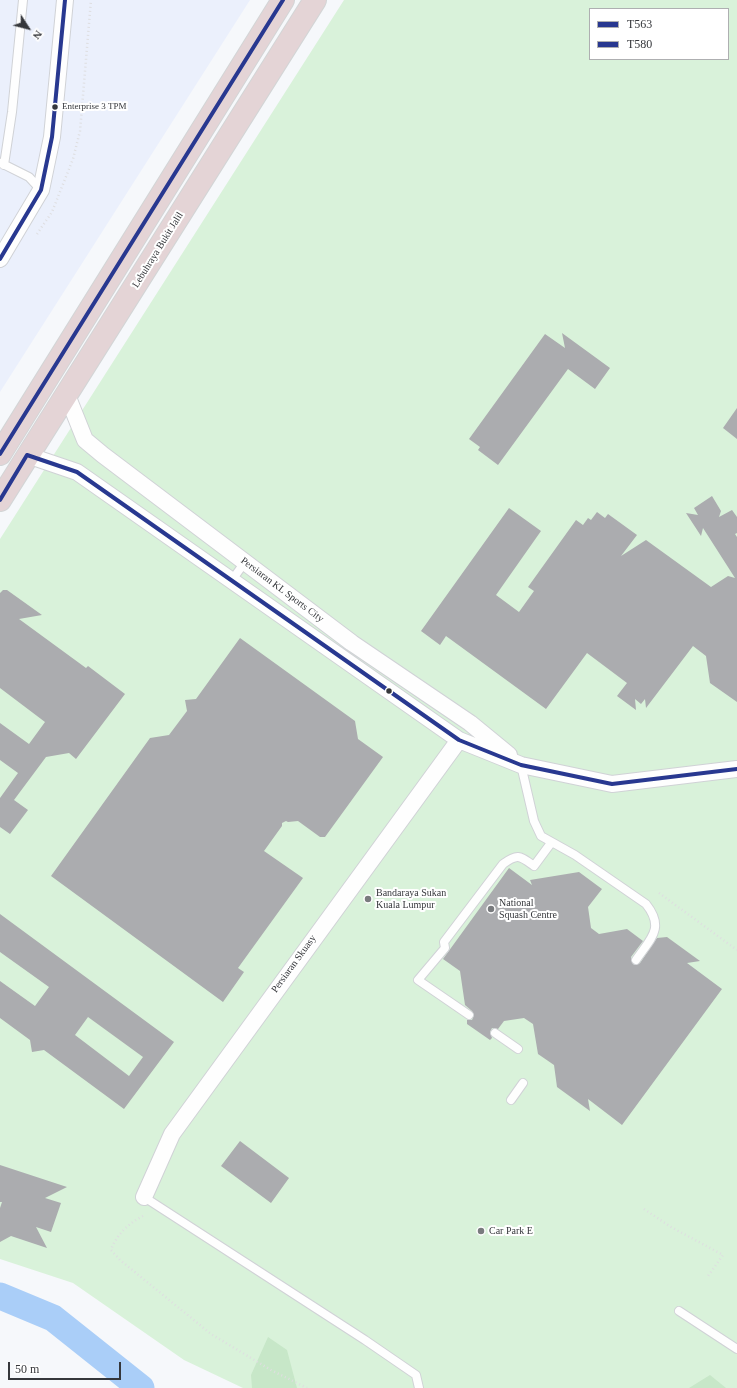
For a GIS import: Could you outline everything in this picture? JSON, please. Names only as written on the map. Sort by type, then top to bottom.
[{"type":"highway","points":[[0,454],[283,0]]},
{"type":"highway","name":"Lebuhraya Bukit Jalil","points":[[0,500],[315,0]]},
{"type":"street","points":[[0,259],[41,190],[52,137],[65,0]]},
{"type":"street","name":"Persiaran KL Sports City","points":[[67,395],[85,440],[102,455],[352,643],[464,731]]},
{"type":"street","name":"Persiaran KL Sports City","points":[[27,455],[77,472],[232,580],[464,731],[521,765],[612,784],[737,768]]},
{"type":"street","name":"Persiaran Skuasy","points":[[144,1197],[172,1134],[464,731]]},
{"type":"lane","points":[[23,0],[12,112],[2,163],[30,177],[41,190]]},
{"type":"lane","points":[[232,580],[245,562]]},
{"type":"lane","points":[[521,765],[534,821],[541,836],[551,843],[575,855],[646,904],[654,914],[656,930],[636,960]]},
{"type":"lane","points":[[469,1014],[418,980],[445,948],[444,942],[503,864],[513,857],[521,857],[534,866],[551,843]]},
{"type":"lane","points":[[495,1033],[518,1049]]},
{"type":"lane","points":[[511,1100],[523,1083]]},
{"type":"lane","points":[[144,1197],[365,1340],[416,1375],[419,1388]]},
{"type":"lane","points":[[679,1311],[737,1349]]},
{"type":"path","points":[[37,234],[52,212],[74,159],[80,131],[91,0]]},
{"type":"path","points":[[659,893],[737,950]]},
{"type":"path","points":[[644,1209],[677,1230],[723,1255],[708,1276]]},
{"type":"path","points":[[143,1216],[133,1221],[114,1241],[111,1250],[120,1260],[210,1334],[271,1370],[307,1388]]},
{"type":"shaded area","points":[[0,0],[250,0],[0,392]]},
{"type":"green space","name":"Bandaraya Sukan Kuala Lumpur","points":[[344,0],[737,0],[737,1388],[243,1388],[184,1360],[73,1283],[0,1259],[0,539]]},
{"type":"green space","points":[[268,1337],[287,1350],[297,1388],[252,1388],[251,1375]]},
{"type":"green space","points":[[710,1375],[726,1388],[689,1388]]},
{"type":"building","points":[[562,333],[610,368],[595,389],[568,369],[498,465],[478,450],[480,447],[469,439],[545,334],[565,348]]},
{"type":"building","points":[[737,408],[737,439],[723,428]]},
{"type":"building","points":[[712,496],[721,511],[719,517],[732,510],[737,517],[737,533],[735,534],[737,537],[737,702],[710,683],[706,656],[693,646],[646,708],[645,699],[641,704],[635,699],[636,710],[617,696],[627,683],[587,653],[546,709],[446,636],[440,645],[421,631],[509,508],[541,531],[496,595],[519,612],[534,591],[528,587],[576,520],[583,525],[588,518],[591,520],[597,512],[605,518],[608,514],[637,535],[621,556],[646,540],[711,587],[728,576],[735,578],[703,528],[701,536],[686,513],[698,515],[694,508]]},
{"type":"building","points":[[3,590],[7,590],[42,615],[19,619],[86,668],[88,666],[125,694],[76,759],[69,753],[46,757],[14,800],[28,810],[10,834],[0,827],[0,798],[18,773],[0,760],[0,723],[29,744],[45,722],[0,688],[0,593]]},
{"type":"building","points":[[240,638],[355,721],[358,739],[383,757],[325,837],[320,837],[298,821],[286,821],[282,823],[282,826],[264,851],[303,878],[238,968],[244,972],[223,1002],[51,876],[150,738],[169,735],[187,711],[185,700],[196,699]]},
{"type":"building","points":[[509,868],[532,885],[530,880],[579,872],[602,889],[588,907],[591,928],[599,934],[627,929],[643,941],[631,957],[633,964],[636,965],[640,963],[657,938],[667,937],[700,961],[687,963],[722,989],[622,1125],[588,1099],[590,1111],[557,1087],[554,1065],[538,1054],[533,1024],[524,1018],[504,1021],[498,1029],[492,1028],[490,1032],[492,1038],[490,1040],[467,1024],[467,1020],[472,1020],[474,1015],[465,1005],[460,971],[443,959]]},
{"type":"building","points":[[0,914],[174,1042],[124,1109],[44,1050],[32,1052],[30,1040],[0,1018],[0,981],[35,1006],[49,987],[0,952]],"holes":[[[88,1017],[143,1057],[129,1076],[75,1035]]]},
{"type":"building","points":[[240,1141],[289,1178],[271,1203],[221,1166]]},
{"type":"building","points":[[0,1165],[67,1187],[45,1198],[61,1203],[51,1232],[36,1227],[47,1248],[11,1236],[0,1242],[0,1208],[2,1202],[0,1202]]},
{"type":"waterway","points":[[0,1296],[53,1318],[141,1388]]},
{"type":"transit line","name":"T580","points":[[0,259],[41,190],[52,137],[65,0]]},
{"type":"transit line","name":"T563","points":[[0,454],[283,0]]},
{"type":"transit line","name":"T563","points":[[0,500],[27,455],[77,472],[459,740],[521,765],[612,784],[737,769]]},
{"type":"place","name":"Enterprise 3 TPM","points":[[55,107]]},
{"type":"place","name":"Bandaraya Sukan Kuala Lumpur","points":[[368,899]]},
{"type":"place","name":"National Squash Centre","points":[[491,909]]},
{"type":"place","name":"Car Park E","points":[[481,1231]]}]
